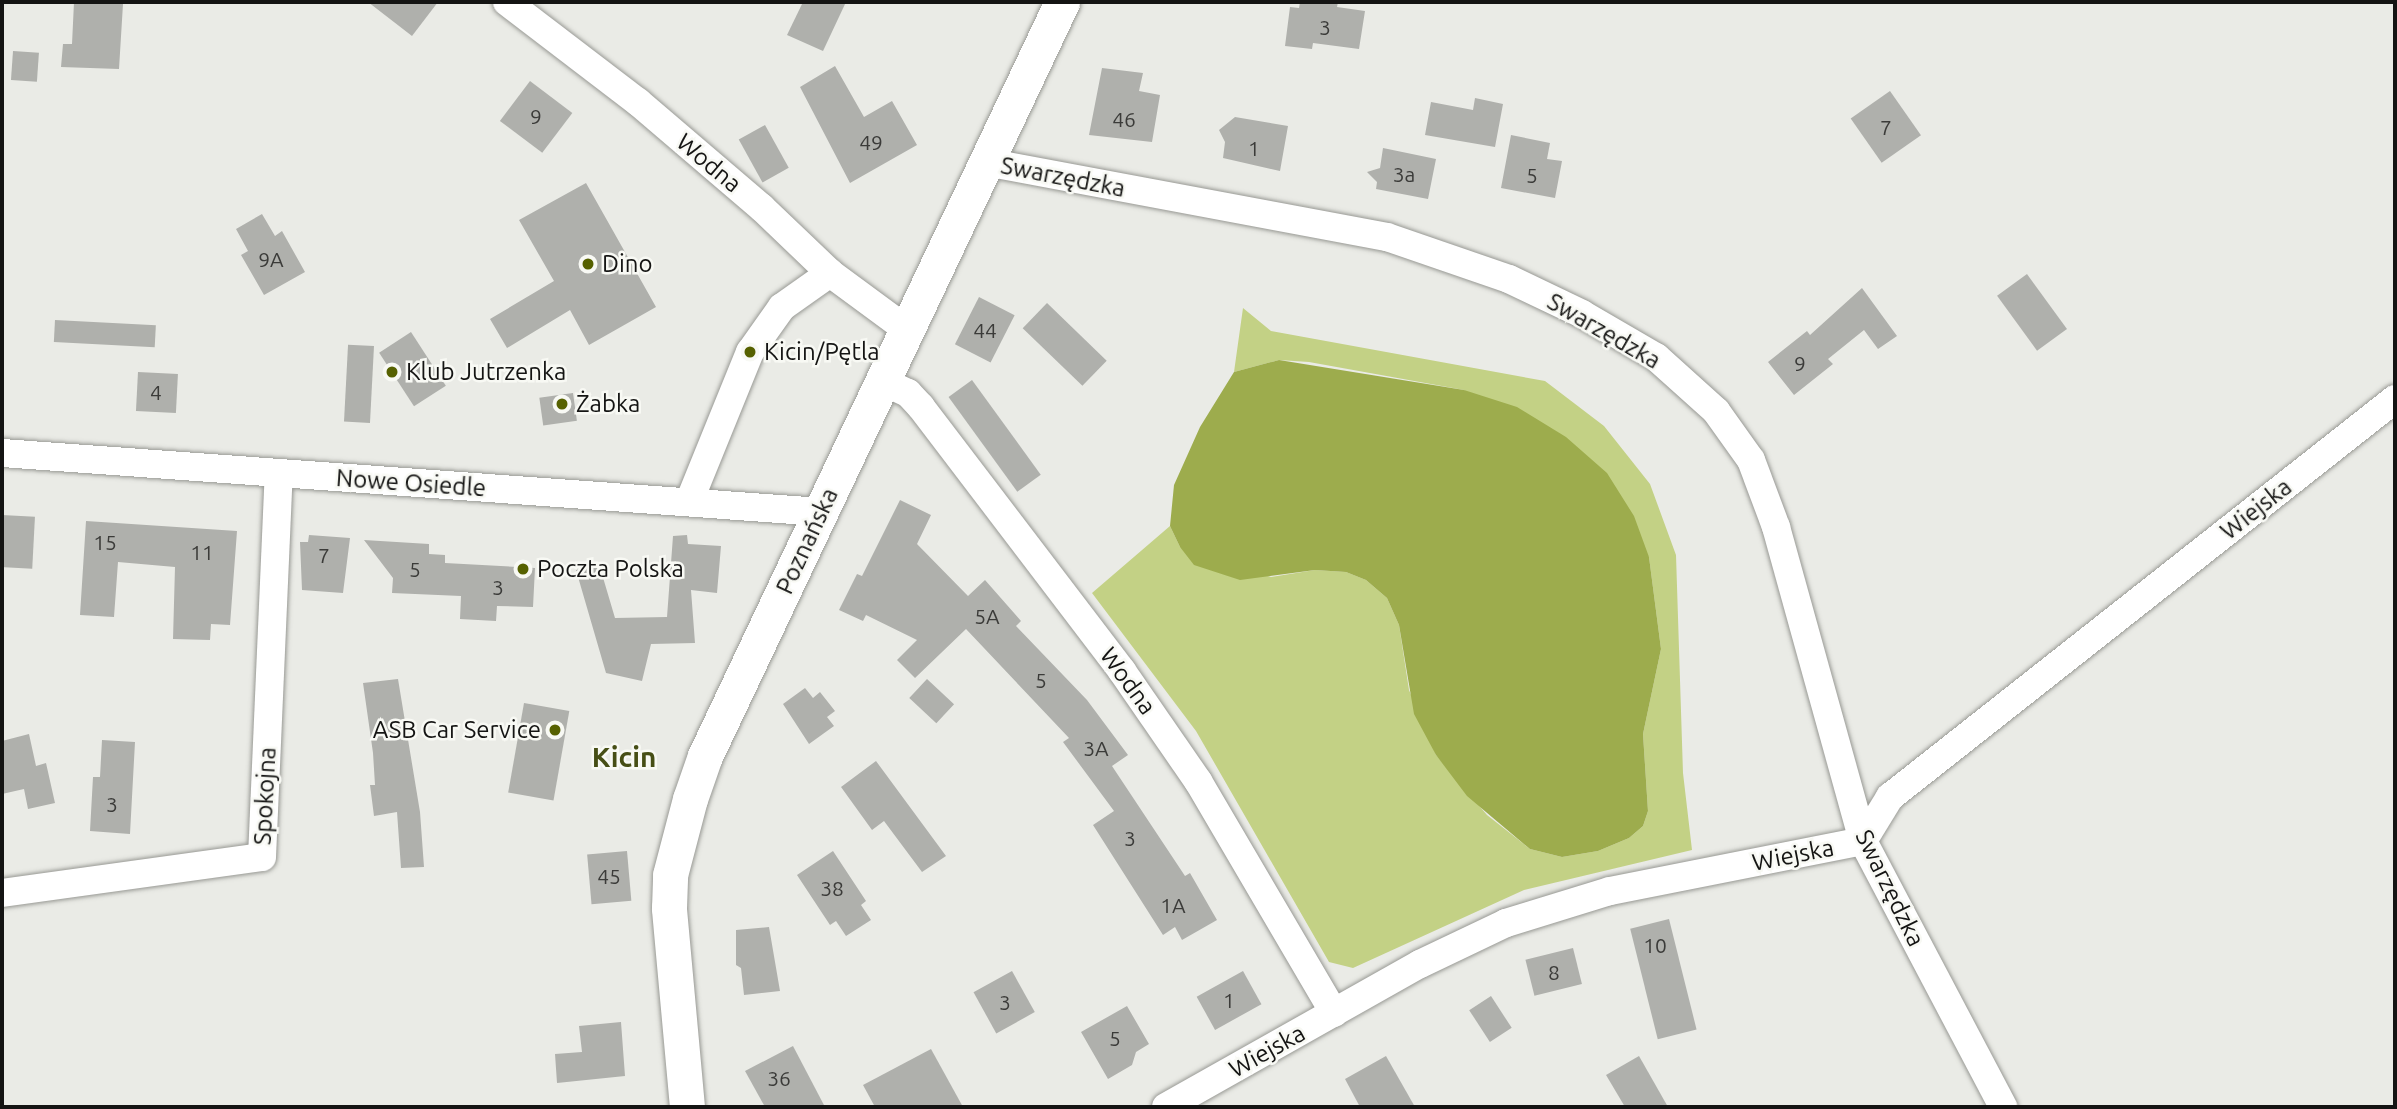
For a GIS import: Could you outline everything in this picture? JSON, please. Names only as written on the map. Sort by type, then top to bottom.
[{"type":"street","name":"Wodna","points":[[508,2],[638,102],[761,207],[830,273],[906,329]]},
{"type":"street","name":"Poznańska","points":[[687,1107],[669,908],[676,843],[705,756],[1062,2]]},
{"type":"street","name":"Swarzędzka","points":[[986,162],[1387,237],[1509,279],[1582,314],[1656,357],[1717,411],[1751,460],[1776,527],[1863,841],[2003,1107]]},
{"type":"street","points":[[689,502],[750,352],[782,307],[830,273]]},
{"type":"street","name":"Wodna","points":[[882,381],[908,393],[922,407],[1122,671],[1198,781],[1334,1013]]},
{"type":"street","name":"Wiejska","points":[[1166,1107],[1420,964],[1506,923],[1610,891],[1863,841],[1890,797],[2395,399]]},
{"type":"street","name":"Nowe Osiedle","points":[[2,453],[821,512]]},
{"type":"street","name":"Spokojna","points":[[2,893],[262,857],[279,473]]},
{"type":"shaded area","points":[[1243,308],[1271,331],[1545,381],[1604,426],[1650,484],[1676,555],[1683,773],[1692,850],[1524,890],[1353,968],[1329,962],[1196,731],[1092,593],[1170,526],[1180,547],[1271,577],[1315,570],[1346,572],[1366,580],[1387,598],[1399,625],[1409,690],[1436,755],[1487,815],[1530,849],[1562,857],[1598,851],[1629,838],[1643,826],[1648,811],[1643,734],[1661,649],[1649,557],[1464,390],[1309,362],[1279,360],[1234,372]]},
{"type":"shaded area","points":[[1279,360],[1464,390],[1517,407],[1566,437],[1607,473],[1634,516],[1649,557],[1661,649],[1643,734],[1648,811],[1643,826],[1629,838],[1598,851],[1562,857],[1530,849],[1467,796],[1436,755],[1414,714],[1399,625],[1387,598],[1366,580],[1346,572],[1315,570],[1240,580],[1194,565],[1180,547],[1170,526],[1174,485],[1200,427],[1234,372]]},
{"type":"building","points":[[74,2],[123,4],[119,69],[61,67],[63,44],[72,44]]},
{"type":"building","points":[[368,2],[438,2],[412,36]]},
{"type":"building","points":[[803,2],[846,2],[823,51],[787,35]]},
{"type":"building","points":[[1300,2],[1338,2],[1337,7],[1365,11],[1359,49],[1313,43],[1312,49],[1285,46],[1290,7],[1299,8]]},
{"type":"building","points":[[13,51],[39,53],[37,82],[11,80]]},
{"type":"building","points":[[835,66],[864,117],[892,101],[917,145],[850,183],[800,87]]},
{"type":"building","points":[[1102,68],[1143,73],[1139,91],[1160,95],[1152,142],[1089,135]]},
{"type":"building","points":[[530,81],[572,113],[542,153],[500,121]]},
{"type":"building","points":[[1890,91],[1921,135],[1882,163],[1851,119]]},
{"type":"building","points":[[1475,98],[1503,104],[1495,147],[1425,135],[1431,102],[1473,110]]},
{"type":"building","points":[[1235,117],[1288,126],[1280,171],[1223,158],[1225,142],[1219,130]]},
{"type":"building","points":[[765,125],[789,168],[763,182],[739,140]]},
{"type":"building","points":[[1511,135],[1550,143],[1547,159],[1562,161],[1555,198],[1501,188]]},
{"type":"building","points":[[1383,148],[1436,159],[1428,199],[1376,189],[1377,182],[1367,172],[1380,168]]},
{"type":"building","name":"Dino","points":[[586,183],[656,307],[589,345],[570,310],[507,348],[490,319],[554,281],[519,220]]},
{"type":"building","points":[[262,214],[275,236],[282,231],[305,272],[264,295],[241,255],[248,251],[236,229]]},
{"type":"building","points":[[2027,274],[2067,329],[2037,351],[1997,296]]},
{"type":"building","points":[[1862,288],[1897,336],[1878,349],[1864,330],[1828,359],[1833,364],[1794,395],[1768,362],[1807,331],[1810,335]]},
{"type":"building","points":[[979,297],[1015,315],[991,362],[955,344]]},
{"type":"building","points":[[1047,303],[1107,361],[1082,386],[1023,328]]},
{"type":"building","points":[[55,320],[156,325],[155,347],[54,342]]},
{"type":"building","points":[[411,332],[446,386],[414,406],[379,353]]},
{"type":"building","points":[[348,345],[374,346],[370,423],[344,422]]},
{"type":"building","points":[[138,372],[178,374],[176,413],[136,411]]},
{"type":"building","points":[[972,380],[1041,475],[1017,492],[949,397]]},
{"type":"building","name":"Żabka","points":[[573,393],[577,421],[543,425],[539,398]]},
{"type":"building","points":[[900,500],[931,515],[917,544],[968,596],[985,580],[1021,621],[1016,626],[1087,700],[1128,755],[1112,766],[1185,876],[1190,873],[1217,920],[1182,940],[1175,927],[1163,935],[1093,825],[1114,811],[1063,742],[1069,738],[966,629],[915,678],[897,660],[917,640],[866,615],[863,621],[839,610],[857,574],[862,576]]},
{"type":"building","points":[[2,515],[35,517],[32,569],[2,567]]},
{"type":"building","points":[[86,521],[237,531],[230,625],[211,624],[210,640],[173,639],[175,567],[118,562],[114,617],[80,615]]},
{"type":"building","points":[[309,535],[350,538],[343,593],[302,590],[300,542],[308,542]]},
{"type":"building","points":[[687,535],[688,544],[721,546],[717,593],[691,590],[695,643],[651,644],[642,681],[606,673],[576,570],[599,564],[615,618],[667,617],[673,536]]},
{"type":"building","points":[[364,540],[429,544],[429,554],[445,555],[445,563],[535,568],[533,607],[497,606],[496,621],[460,619],[461,596],[392,593],[393,578]]},
{"type":"building","points":[[398,679],[420,812],[424,867],[401,868],[397,812],[374,816],[370,785],[375,785],[373,753],[363,683]]},
{"type":"building","points":[[927,679],[954,704],[936,723],[909,698]]},
{"type":"building","points":[[805,688],[813,698],[820,692],[835,711],[827,717],[834,726],[809,744],[783,704]]},
{"type":"building","points":[[524,703],[569,711],[553,801],[508,793]]},
{"type":"building","points":[[29,734],[36,766],[46,763],[55,803],[28,809],[24,789],[2,794],[2,741]]},
{"type":"building","points":[[102,740],[135,742],[130,834],[90,831],[93,777],[100,777]]},
{"type":"building","points":[[876,761],[946,856],[922,872],[884,821],[872,830],[841,787]]},
{"type":"building","points":[[627,851],[631,901],[592,904],[587,854]]},
{"type":"building","points":[[833,851],[866,901],[861,905],[871,920],[846,936],[836,921],[830,925],[797,875]]},
{"type":"building","points":[[1669,919],[1697,1030],[1658,1039],[1630,929]]},
{"type":"building","points":[[769,927],[780,991],[744,995],[741,968],[736,965],[736,930]]},
{"type":"building","points":[[1573,948],[1582,984],[1534,996],[1525,960]]},
{"type":"building","points":[[1012,971],[1035,1012],[996,1033],[974,992]]},
{"type":"building","points":[[1243,971],[1261,1004],[1215,1030],[1197,997]]},
{"type":"building","points":[[1491,996],[1512,1028],[1490,1042],[1469,1010]]},
{"type":"building","points":[[1127,1006],[1149,1044],[1136,1052],[1132,1065],[1108,1079],[1081,1032]]},
{"type":"building","points":[[621,1022],[625,1076],[557,1083],[555,1054],[582,1052],[579,1026]]},
{"type":"building","points":[[793,1046],[825,1107],[765,1107],[745,1071]]},
{"type":"building","points":[[931,1049],[963,1107],[875,1107],[863,1085]]},
{"type":"building","points":[[1386,1056],[1415,1107],[1360,1107],[1345,1079]]},
{"type":"building","points":[[1639,1056],[1668,1107],[1625,1107],[1606,1075]]},
{"type":"place","name":"Dino","points":[[588,264]]},
{"type":"place","name":"Kicin/Pętla","points":[[750,352]]},
{"type":"place","name":"Klub Jutrzenka","points":[[392,372]]},
{"type":"place","name":"Żabka","points":[[562,404]]},
{"type":"place","name":"Poczta Polska","points":[[523,569]]},
{"type":"place","name":"ASB Car Service","points":[[555,730]]},
{"type":"district","name":"Kicin","points":[[624,757]]}]
